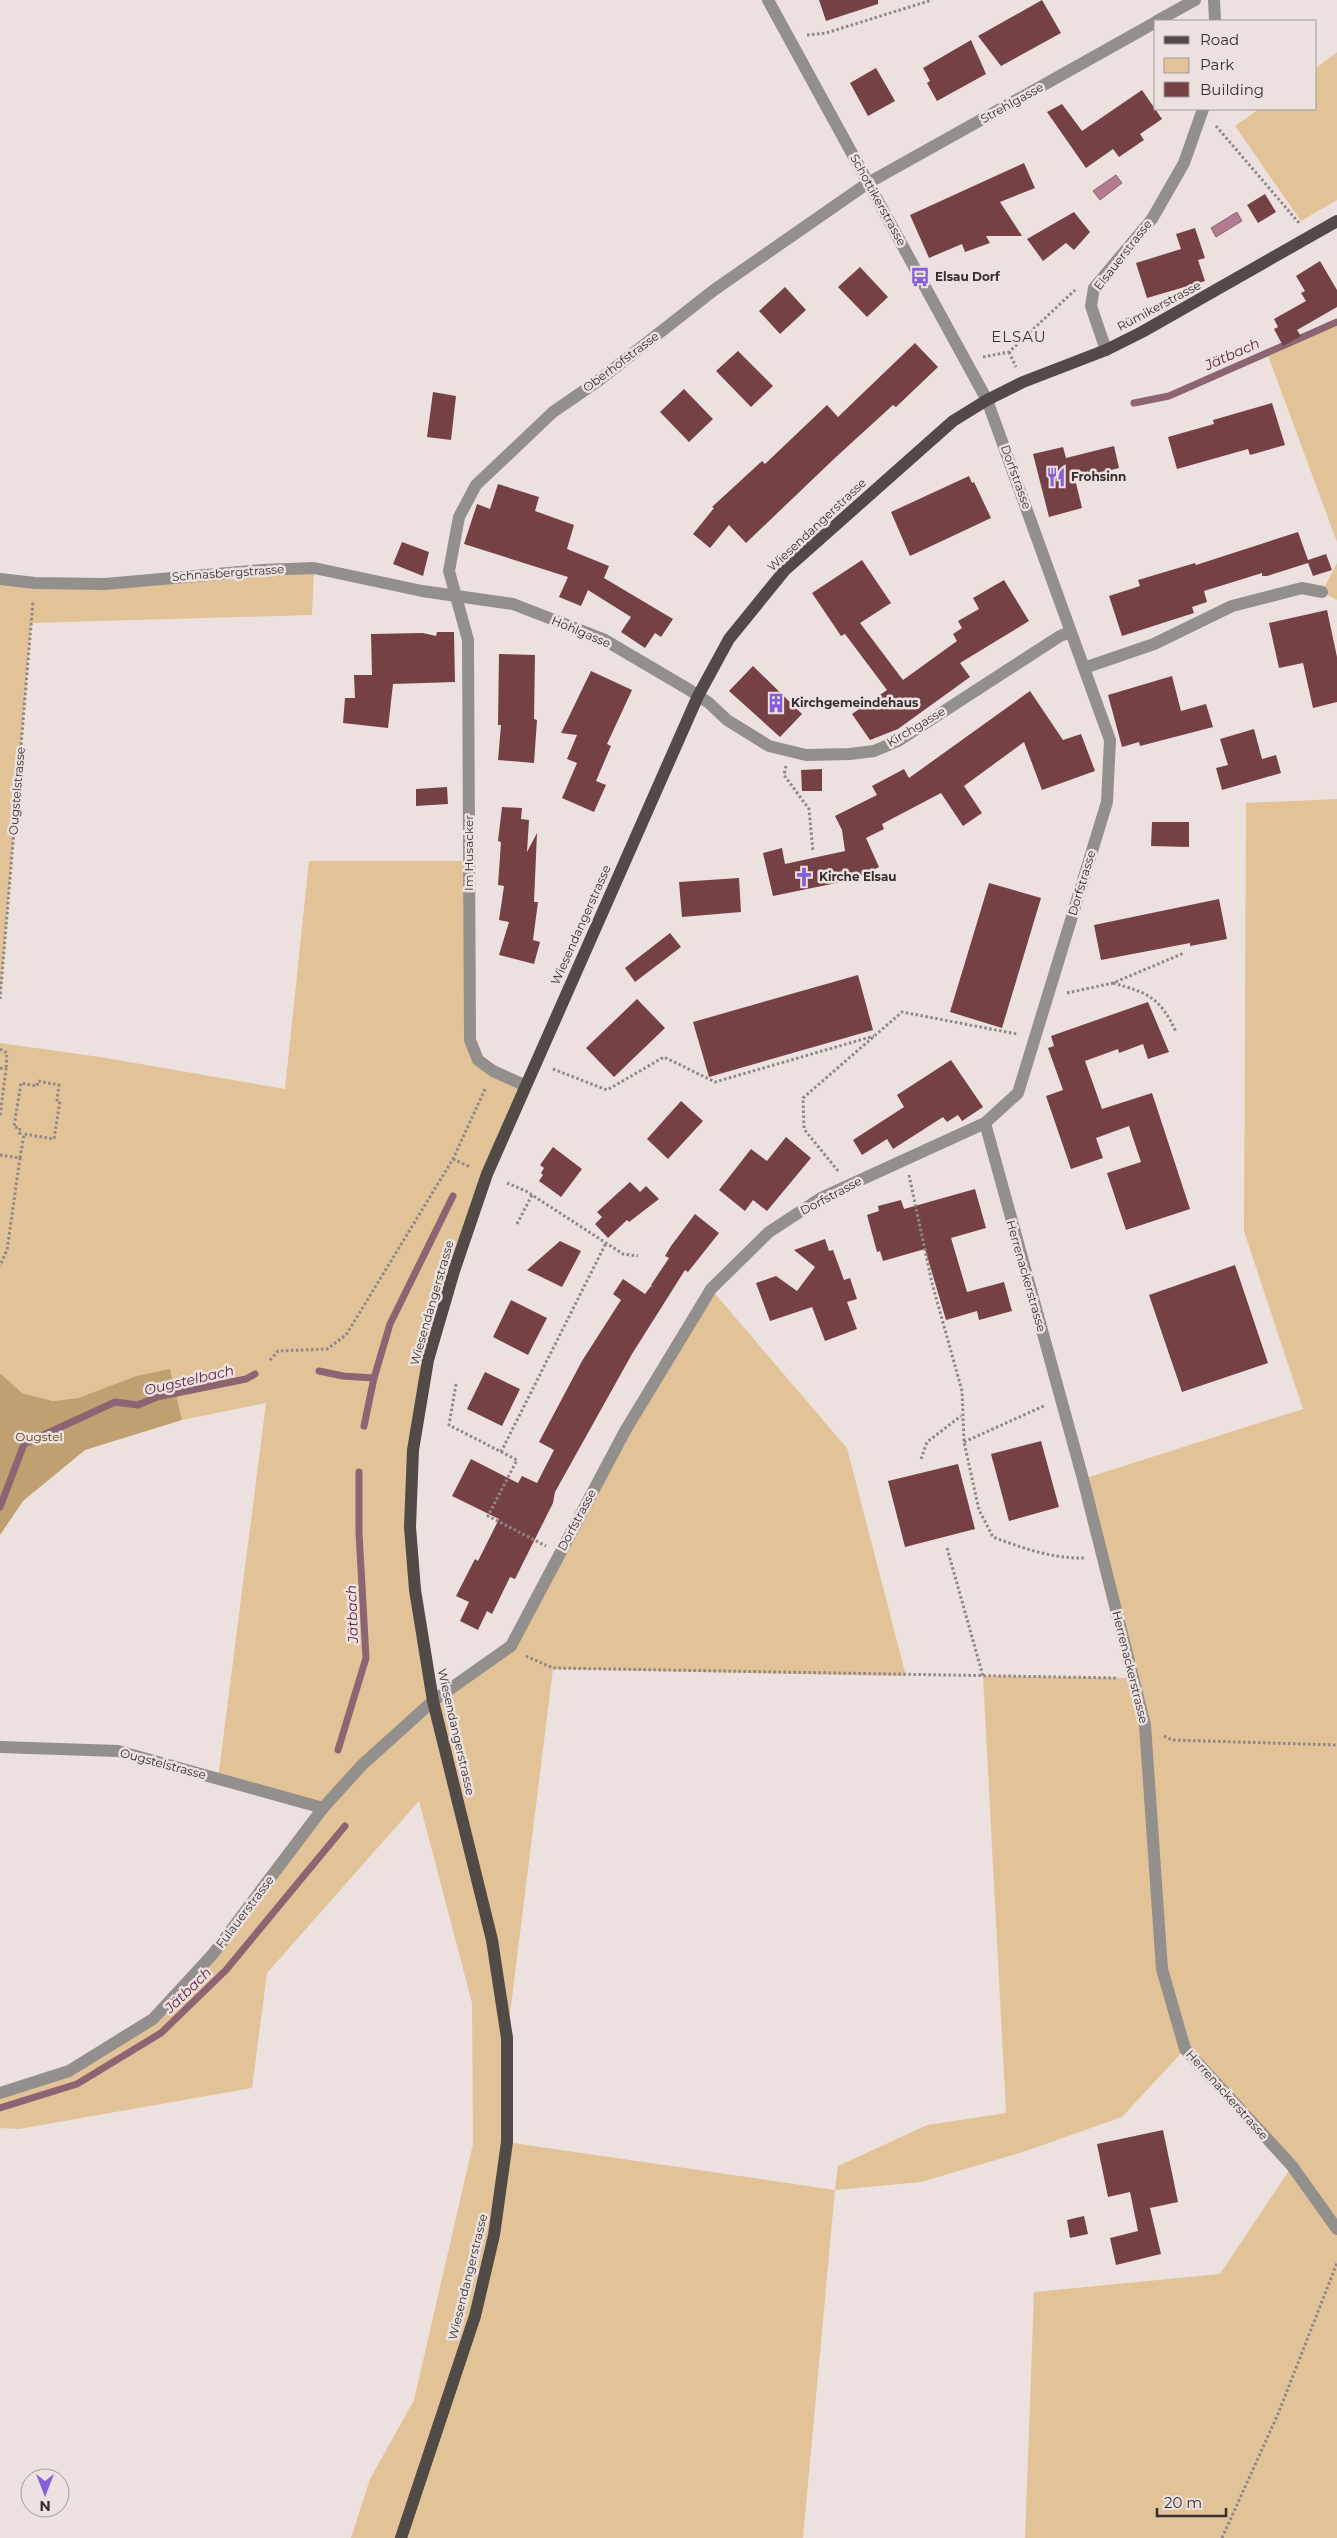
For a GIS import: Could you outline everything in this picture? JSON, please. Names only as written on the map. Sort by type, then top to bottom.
[{"type":"main road","name":"Rümikerstrasse","points":[[987,400],[1023,382],[1106,350],[1224,286],[1337,221]]},
{"type":"main road","name":"Wiesendangerstrasse","points":[[401,2538],[475,2316],[494,2235],[507,2142],[507,2038],[492,1940],[432,1701],[415,1590],[410,1527],[413,1450],[428,1360],[454,1271],[487,1174],[524,1085],[698,696],[729,639],[785,570],[953,421],[987,400]]},
{"type":"street","name":"Schottikerstrasse","points":[[768,0],[987,400]]},
{"type":"street","name":"Strehlgasse","points":[[1160,20],[1195,0]]},
{"type":"street","points":[[1214,0],[1215,20]]},
{"type":"street","name":"Strehlgasse","points":[[868,183],[1154,23]]},
{"type":"street","name":"Elsauerstrasse","points":[[1106,350],[1091,306],[1094,288],[1152,219],[1184,163],[1203,110]]},
{"type":"street","name":"Oberhofstrasse","points":[[454,595],[449,572],[459,517],[476,485],[553,412],[598,381],[714,290],[868,183]]},
{"type":"street","name":"Dorfstrasse","points":[[432,1701],[511,1646],[625,1431],[711,1289],[769,1232],[821,1198],[985,1123],[1018,1092],[1107,802],[1110,740],[987,400]]},
{"type":"street","name":"Schnasbergstrasse","points":[[0,579],[35,583],[105,584],[263,570],[314,568],[422,591],[454,595]]},
{"type":"street","points":[[1084,668],[1154,644],[1232,606],[1302,588],[1322,592]]},
{"type":"street","name":"Hohlgasse","points":[[454,595],[513,604],[603,639],[698,696]]},
{"type":"street","name":"Im Husacker","points":[[454,595],[468,640],[470,1040],[478,1060],[493,1071],[524,1085]]},
{"type":"street","name":"Kirchgasse","points":[[698,696],[727,720],[769,746],[806,755],[874,751],[898,741],[1060,636],[1070,632]]},
{"type":"street","name":"Herrenackerstrasse","points":[[985,1123],[1103,1558],[1145,1725],[1162,1969],[1185,2049],[1292,2166],[1337,2229]]},
{"type":"street","name":"Fulauerstrasse","points":[[0,2093],[69,2071],[153,2019],[213,1954],[322,1808],[362,1765],[432,1701]]},
{"type":"street","name":"Ougstelstrasse","points":[[0,1747],[118,1751],[322,1808]]},
{"type":"path","points":[[790,40],[817,32],[826,33],[932,0]]},
{"type":"path","points":[[1203,110],[1300,224]]},
{"type":"path","points":[[966,360],[1009,352],[1075,289],[1094,288]]},
{"type":"path","points":[[1009,352],[1018,372]]},
{"type":"path","name":"Ougstelstrasse","points":[[0,999],[35,583]]},
{"type":"path","points":[[789,751],[784,775],[808,809],[813,852]]},
{"type":"path","points":[[1049,996],[1113,983],[1184,953]]},
{"type":"path","points":[[1113,983],[1147,993],[1168,1013],[1176,1032]]},
{"type":"path","points":[[847,1187],[835,1165],[804,1130],[803,1098],[902,1012],[1009,1032],[1035,1040]]},
{"type":"path","points":[[550,1068],[607,1090],[664,1057],[715,1082],[877,1035]]},
{"type":"path","points":[[0,1049],[7,1052],[0,1116]]},
{"type":"path","points":[[0,1068],[6,1068]]},
{"type":"path","points":[[270,1360],[278,1351],[327,1349],[346,1335],[453,1159],[493,1071]]},
{"type":"path","points":[[38,1081],[59,1084],[57,1100],[60,1101],[54,1139],[24,1134],[19,1133],[20,1128],[14,1127],[21,1083],[37,1086],[38,1081]]},
{"type":"path","points":[[0,1266],[7,1250],[24,1134]]},
{"type":"path","points":[[0,1155],[20,1158]]},
{"type":"path","points":[[453,1159],[470,1167]]},
{"type":"path","points":[[906,1159],[932,1283],[962,1391],[964,1442],[979,1510],[993,1537],[1024,1549],[1072,1558],[1103,1558]]},
{"type":"path","points":[[507,1183],[532,1195],[623,1254],[638,1256]]},
{"type":"path","points":[[517,1224],[532,1195]]},
{"type":"path","points":[[501,1452],[606,1243]]},
{"type":"path","points":[[456,1384],[448,1425],[517,1460],[488,1516],[560,1553]]},
{"type":"path","points":[[964,1442],[1060,1398]]},
{"type":"path","points":[[921,1458],[928,1442],[962,1416]]},
{"type":"path","points":[[947,1548],[983,1676]]},
{"type":"path","points":[[511,1646],[534,1662],[553,1668],[1133,1679]]},
{"type":"path","points":[[1145,1725],[1172,1740],[1337,1745]]},
{"type":"path","points":[[1222,2538],[1278,2414],[1337,2263]]},
{"type":"green space","points":[[1337,52],[1337,200],[1301,221],[1235,126],[1258,110],[1317,110],[1317,67]]},
{"type":"green space","points":[[1337,322],[1337,542],[1267,353]]},
{"type":"green space","points":[[1337,563],[1337,600],[1322,592]]},
{"type":"green space","points":[[314,568],[312,615],[31,623],[0,999],[0,579],[35,583]]},
{"type":"green space","points":[[1337,799],[1337,2538],[1025,2538],[1034,2292],[1220,2274],[1292,2166],[1185,2049],[1122,2117],[1023,2152],[921,2182],[835,2190],[838,2166],[927,2125],[1006,2113],[983,1676],[1133,1678],[1083,1479],[1303,1409],[1244,1231],[1246,803]]},
{"type":"green space","points":[[309,861],[469,861],[469,992],[479,1060],[524,1085],[428,1360],[410,1527],[432,1700],[511,1646],[711,1289],[847,1448],[906,1676],[553,1669],[507,2038],[507,2142],[835,2190],[803,2538],[351,2538],[370,2479],[414,2400],[473,2144],[472,2003],[419,1801],[267,1973],[252,2088],[19,2129],[0,2128],[0,2093],[69,2071],[153,2019],[322,1808],[218,1779],[266,1403],[182,1420],[170,1370],[136,1376],[78,1398],[53,1401],[22,1393],[0,1373],[0,1043],[100,1057],[285,1089]]},
{"type":"green space","name":"Ougstel","points":[[170,1369],[182,1420],[85,1450],[23,1501],[0,1535],[0,1373],[22,1393],[53,1401],[78,1398],[136,1376]]},
{"type":"shaded area","points":[[1116,175],[1122,183],[1100,200],[1093,191]]},
{"type":"shaded area","points":[[1237,212],[1242,221],[1216,237],[1211,228]]},
{"type":"building","points":[[819,0],[878,0],[878,4],[826,21]]},
{"type":"building","points":[[1042,0],[1061,33],[1001,66],[978,36]]},
{"type":"building","points":[[971,40],[986,74],[937,101],[927,83],[930,81],[923,68]]},
{"type":"building","points":[[876,68],[895,101],[868,116],[850,83]]},
{"type":"building","points":[[1142,90],[1162,119],[1140,134],[1144,140],[1119,157],[1113,149],[1086,168],[1047,112],[1062,104],[1082,131]]},
{"type":"building","points":[[1024,163],[1035,188],[1000,202],[1022,236],[986,236],[990,243],[965,252],[962,244],[929,258],[910,215]]},
{"type":"building","points":[[1265,194],[1276,212],[1258,223],[1247,205]]},
{"type":"building","points":[[1074,212],[1090,232],[1074,250],[1066,243],[1043,261],[1027,239]]},
{"type":"building","points":[[1195,228],[1205,258],[1198,260],[1205,281],[1147,298],[1136,263],[1181,249],[1176,234]]},
{"type":"building","points":[[1320,261],[1337,290],[1337,307],[1297,330],[1301,336],[1283,346],[1274,329],[1278,327],[1274,319],[1306,301],[1301,293],[1305,291],[1296,276]]},
{"type":"building","points":[[860,267],[888,297],[867,317],[838,287]]},
{"type":"building","points":[[785,287],[806,310],[780,334],[759,311]]},
{"type":"building","points":[[915,343],[938,367],[896,407],[893,405],[836,457],[746,543],[729,525],[710,548],[693,534],[714,508],[712,507],[762,461],[765,464],[827,405],[838,417]]},
{"type":"building","points":[[738,351],[773,386],[751,407],[716,371]]},
{"type":"building","points":[[684,389],[713,419],[689,442],[660,412]]},
{"type":"building","points":[[433,392],[456,396],[451,440],[427,437]]},
{"type":"building","points":[[1272,403],[1285,445],[1250,455],[1248,449],[1177,469],[1168,437],[1214,424],[1213,420]]},
{"type":"building","points":[[1114,446],[1119,468],[1075,479],[1082,508],[1049,517],[1033,454],[1063,447],[1066,458]]},
{"type":"building","points":[[969,476],[972,483],[974,482],[991,518],[910,556],[891,512]]},
{"type":"building","points":[[498,484],[539,497],[535,511],[574,525],[567,549],[609,566],[604,578],[673,619],[661,637],[655,633],[645,648],[621,632],[631,617],[588,590],[581,606],[559,597],[568,577],[464,544],[477,504],[490,509]]},
{"type":"building","points":[[1298,532],[1308,560],[1326,554],[1332,570],[1313,576],[1308,563],[1267,576],[1262,576],[1262,573],[1204,591],[1207,602],[1192,607],[1194,613],[1122,636],[1109,596],[1140,586],[1138,580],[1195,563],[1196,565]]},
{"type":"building","points":[[402,542],[429,552],[423,576],[393,564]]},
{"type":"building","points":[[862,560],[891,603],[860,623],[903,680],[957,641],[953,634],[962,628],[958,621],[979,609],[973,598],[1004,580],[1029,621],[960,663],[970,677],[898,729],[870,740],[852,714],[887,690],[845,634],[841,636],[812,593]]},
{"type":"building","points":[[1327,610],[1337,657],[1337,702],[1313,708],[1303,663],[1279,668],[1269,623]]},
{"type":"building","points":[[437,632],[454,632],[455,682],[393,684],[388,728],[343,723],[345,698],[355,698],[354,675],[372,675],[371,634],[423,633],[436,636]]},
{"type":"building","points":[[499,654],[535,655],[534,719],[537,720],[534,763],[498,760],[501,725],[498,725]]},
{"type":"building","name":"Kirchgemeindehaus","points":[[753,666],[802,714],[780,737],[729,691]]},
{"type":"building","points":[[591,671],[632,690],[607,744],[611,746],[596,781],[606,785],[594,812],[562,798],[577,763],[567,759],[577,735],[561,733]]},
{"type":"building","points":[[1172,676],[1181,711],[1206,704],[1213,727],[1140,746],[1139,742],[1122,747],[1108,695]]},
{"type":"building","points":[[1030,691],[1063,740],[1081,734],[1095,771],[1042,790],[1024,742],[964,786],[982,813],[963,826],[941,793],[882,824],[884,829],[866,838],[879,867],[856,879],[773,896],[763,853],[782,848],[785,864],[845,851],[842,830],[835,816],[877,795],[872,786],[904,769],[909,778]]},
{"type":"building","points":[[1254,729],[1262,759],[1276,755],[1281,773],[1222,790],[1216,768],[1228,765],[1220,739]]},
{"type":"building","points":[[822,769],[822,791],[802,791],[801,770]]},
{"type":"building","points":[[447,787],[448,804],[416,806],[416,789]]},
{"type":"building","points":[[502,807],[522,808],[521,819],[529,820],[527,852],[537,833],[534,902],[538,902],[533,940],[540,942],[534,964],[499,955],[509,922],[499,920],[504,886],[498,885],[501,842],[498,841]]},
{"type":"building","points":[[1152,822],[1189,822],[1189,847],[1151,846]]},
{"type":"building","points":[[739,878],[741,912],[682,917],[679,882]]},
{"type":"building","points":[[989,883],[1041,898],[1002,1028],[950,1012]]},
{"type":"building","points":[[1219,899],[1227,939],[1190,946],[1190,943],[1101,960],[1094,925]]},
{"type":"building","points":[[670,933],[681,947],[635,982],[625,968]]},
{"type":"building","points":[[858,975],[873,1030],[709,1077],[693,1022]]},
{"type":"building","points":[[637,999],[665,1028],[614,1077],[586,1048]]},
{"type":"building","points":[[1148,1002],[1169,1052],[1148,1059],[1143,1044],[1119,1053],[1118,1049],[1085,1061],[1102,1109],[1152,1093],[1190,1209],[1126,1230],[1107,1173],[1141,1162],[1129,1126],[1096,1138],[1103,1158],[1071,1169],[1046,1096],[1063,1090],[1048,1048],[1054,1046],[1051,1036]]},
{"type":"building","points":[[951,1060],[983,1107],[962,1121],[958,1115],[947,1122],[943,1117],[893,1149],[887,1139],[862,1155],[853,1140],[904,1107],[897,1095]]},
{"type":"building","points":[[681,1101],[703,1121],[668,1159],[647,1139]]},
{"type":"building","points":[[786,1137],[811,1158],[767,1211],[753,1200],[745,1211],[719,1190],[751,1149],[767,1161]]},
{"type":"building","points":[[553,1147],[582,1169],[561,1197],[539,1181],[543,1175],[541,1173],[544,1168],[540,1165]]},
{"type":"building","points":[[630,1182],[640,1192],[646,1186],[659,1199],[629,1222],[627,1220],[608,1238],[595,1224],[602,1217],[597,1212]]},
{"type":"building","points":[[975,1189],[986,1228],[951,1238],[967,1292],[1004,1282],[1012,1311],[979,1320],[977,1311],[946,1320],[925,1249],[883,1261],[880,1251],[877,1252],[867,1215],[879,1211],[878,1206],[901,1200],[904,1209]]},
{"type":"building","points":[[695,1214],[719,1233],[688,1272],[685,1270],[632,1354],[555,1492],[553,1503],[515,1579],[510,1577],[492,1614],[487,1611],[478,1630],[460,1621],[469,1602],[456,1596],[475,1559],[478,1561],[499,1519],[452,1496],[471,1459],[518,1483],[522,1476],[537,1483],[554,1450],[539,1442],[582,1361],[621,1300],[613,1294],[623,1279],[645,1294],[651,1286],[653,1287],[651,1285],[669,1258],[665,1256]]},
{"type":"building","points":[[825,1239],[829,1251],[833,1250],[844,1280],[850,1278],[857,1299],[847,1302],[857,1329],[825,1341],[812,1307],[770,1321],[756,1283],[776,1276],[797,1291],[815,1267],[794,1250]]},
{"type":"building","points":[[560,1241],[581,1251],[562,1287],[527,1270]]},
{"type":"building","points":[[1235,1265],[1268,1363],[1182,1392],[1149,1295]]},
{"type":"building","points":[[511,1300],[547,1318],[528,1355],[493,1337]]},
{"type":"building","points":[[485,1372],[520,1389],[502,1426],[467,1409]]},
{"type":"building","points":[[1041,1441],[1059,1507],[1009,1521],[991,1454]]},
{"type":"building","points":[[958,1464],[975,1529],[905,1547],[888,1481]]},
{"type":"building","points":[[1163,2130],[1178,2202],[1150,2208],[1161,2254],[1116,2265],[1110,2238],[1138,2231],[1130,2192],[1108,2197],[1097,2144]]},
{"type":"building","points":[[1084,2216],[1088,2234],[1070,2238],[1067,2220]]},
{"type":"waterway","name":"Jätbach","points":[[1134,403],[1169,396],[1337,322]]},
{"type":"waterway","name":"Jätbach","points":[[364,1426],[374,1378],[390,1324],[453,1196]]},
{"type":"waterway","name":"Ougstelbach","points":[[319,1371],[343,1376],[374,1378]]},
{"type":"waterway","name":"Ougstelbach","points":[[0,1507],[24,1444],[115,1402],[138,1405],[157,1397],[246,1379],[255,1374]]},
{"type":"waterway","name":"Jätbach","points":[[338,1750],[366,1658],[359,1533],[359,1472]]},
{"type":"waterway","name":"Jätbach","points":[[0,2108],[77,2084],[161,2033],[226,1970],[345,1826]]},
{"type":"place","name":"Elsau Dorf","points":[[920,277]]},
{"type":"place","name":"Frohsinn","points":[[1056,477]]},
{"type":"place","name":"Kirchgemeindehaus","points":[[776,703]]},
{"type":"place","name":"Kirche Elsau","points":[[804,877]]},
{"type":"district","name":"ELSAU","points":[[1019,337]]}]
